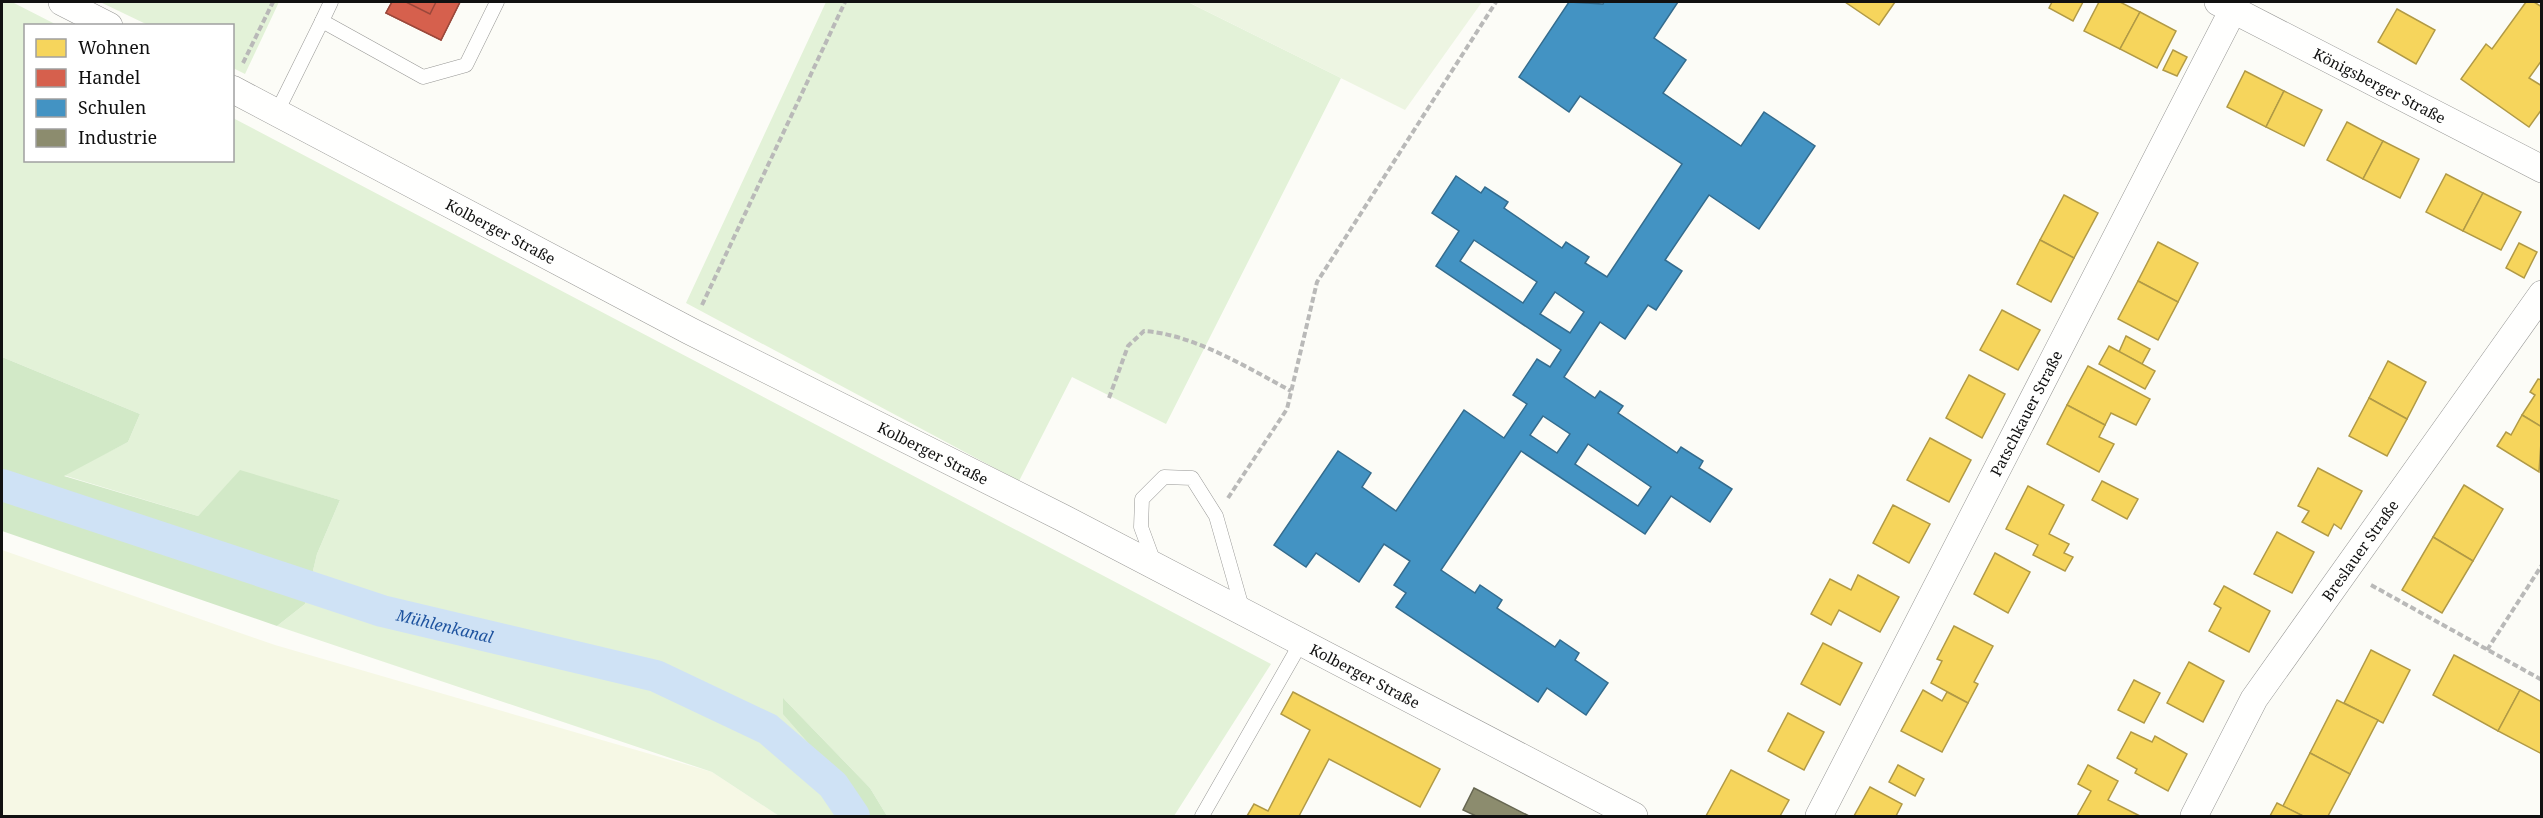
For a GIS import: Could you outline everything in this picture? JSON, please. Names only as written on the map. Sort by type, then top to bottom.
[{"type":"street","points":[[62,2],[104,24]]},
{"type":"street","name":"Königsberger Straße","points":[[2226,6],[2541,168]]},
{"type":"street","name":"Patschkauer Straße","points":[[1819,816],[2226,6]]},
{"type":"street","name":"Kolberger Straße","points":[[234,90],[690,331],[1302,641],[1634,816]]},
{"type":"street","name":"Breslauer Straße","points":[[2194,816],[2254,699],[2541,294]]},
{"type":"lane","points":[[277,112],[331,2]]},
{"type":"lane","points":[[322,21],[423,77],[466,65],[497,2]]},
{"type":"lane","points":[[1156,566],[1141,527],[1142,499],[1164,477],[1192,478],[1216,516],[1243,611]]},
{"type":"lane","points":[[1202,816],[1302,641]]},
{"type":"path","points":[[243,64],[273,2]]},
{"type":"path","points":[[690,331],[845,2]]},
{"type":"path","points":[[1216,516],[1287,409],[1317,282],[1496,2]]},
{"type":"path","points":[[1109,398],[1128,346],[1144,331],[1167,332],[1241,364],[1291,391]]},
{"type":"path","points":[[2487,650],[2541,565]]},
{"type":"path","points":[[2346,572],[2541,680]]},
{"type":"green space","points":[[2,2],[12,2],[55,24],[24,24],[24,162],[234,162],[234,119],[1271,664],[1174,816],[887,816],[870,788],[783,698],[868,816],[779,816],[712,772],[277,626],[305,604],[317,554],[340,500],[240,471],[198,516],[63,475],[128,442],[140,414],[2,357]]},
{"type":"green space","points":[[100,2],[279,2],[245,74],[234,68],[234,24],[146,24]]},
{"type":"green space","points":[[826,2],[1188,2],[1341,78],[1166,424],[1072,377],[1019,481],[686,303]]},
{"type":"green space","points":[[1188,2],[1482,2],[1405,110]]},
{"type":"green space","points":[[2,357],[140,414],[128,442],[64,476],[198,516],[240,470],[340,500],[317,554],[305,604],[277,626],[2,531]]},
{"type":"green space","points":[[2,550],[275,645],[712,772],[779,816],[2,816]]},
{"type":"green space","points":[[783,698],[870,788],[887,816],[868,816],[859,801],[783,714]]},
{"type":"building: Wohnen","points":[[1845,2],[1895,2],[1879,25]]},
{"type":"building: Wohnen","points":[[2052,2],[2083,2],[2073,21],[2049,8]]},
{"type":"building: Wohnen","points":[[2099,2],[2120,2],[2140,12],[2120,49],[2084,31]]},
{"type":"building: Wohnen","points":[[2526,2],[2534,2],[2542,7],[2542,60],[2529,78],[2542,86],[2542,109],[2529,127],[2461,79],[2486,44],[2492,49]]},
{"type":"building: Wohnen","points":[[2397,9],[2435,30],[2416,64],[2378,42]]},
{"type":"building: Wohnen","points":[[2140,12],[2176,31],[2157,68],[2120,49]]},
{"type":"building: Wohnen","points":[[2173,50],[2187,57],[2177,76],[2163,70]]},
{"type":"building: Wohnen","points":[[2245,71],[2284,91],[2266,127],[2227,107]]},
{"type":"building: Wohnen","points":[[2284,91],[2322,110],[2304,146],[2266,127]]},
{"type":"building: Wohnen","points":[[2347,122],[2383,141],[2363,179],[2327,160]]},
{"type":"building: Wohnen","points":[[2383,141],[2419,159],[2400,198],[2363,179]]},
{"type":"building: Wohnen","points":[[2446,174],[2483,193],[2463,231],[2426,212]]},
{"type":"building: Wohnen","points":[[2483,193],[2521,212],[2501,250],[2463,231]]},
{"type":"building: Wohnen","points":[[2064,195],[2098,213],[2074,258],[2040,240]]},
{"type":"building: Wohnen","points":[[2040,240],[2074,258],[2051,302],[2017,284]]},
{"type":"building: Wohnen","points":[[2158,242],[2198,263],[2178,302],[2138,281]]},
{"type":"building: Wohnen","points":[[2519,243],[2537,252],[2524,278],[2506,268]]},
{"type":"building: Wohnen","points":[[2138,281],[2178,302],[2158,340],[2118,319]]},
{"type":"building: Wohnen","points":[[2002,310],[2040,330],[2018,370],[1980,350]]},
{"type":"building: Wohnen","points":[[2126,336],[2150,349],[2142,364],[2119,352]]},
{"type":"building: Wohnen","points":[[2109,346],[2155,371],[2145,389],[2099,364]]},
{"type":"building: Wohnen","points":[[2388,361],[2426,382],[2407,419],[2369,398]]},
{"type":"building: Wohnen","points":[[2088,366],[2150,399],[2136,425],[2111,413],[2105,425],[2067,405]]},
{"type":"building: Wohnen","points":[[1969,375],[2005,394],[1982,438],[1946,418]]},
{"type":"building: Wohnen","points":[[2538,379],[2542,380],[2542,427],[2522,415],[2535,395],[2530,392]]},
{"type":"building: Wohnen","points":[[2369,398],[2407,419],[2387,456],[2349,436]]},
{"type":"building: Wohnen","points":[[2067,405],[2105,425],[2099,437],[2114,444],[2099,472],[2047,444]]},
{"type":"building: Wohnen","points":[[2522,415],[2542,427],[2539,472],[2497,446],[2506,432],[2511,435]]},
{"type":"building: Wohnen","points":[[1930,438],[1971,460],[1949,502],[1907,480]]},
{"type":"building: Wohnen","points":[[2318,468],[2362,491],[2341,529],[2334,524],[2328,536],[2302,522],[2309,511],[2298,506]]},
{"type":"building: Wohnen","points":[[2102,481],[2138,499],[2127,519],[2092,500]]},
{"type":"building: Wohnen","points":[[2464,485],[2503,509],[2473,561],[2433,537]]},
{"type":"building: Wohnen","points":[[2028,486],[2064,505],[2049,534],[2069,544],[2064,553],[2073,557],[2065,571],[2033,555],[2038,545],[2006,529]]},
{"type":"building: Wohnen","points":[[1893,505],[1930,524],[1909,563],[1873,543]]},
{"type":"building: Wohnen","points":[[2277,532],[2314,552],[2292,593],[2254,574]]},
{"type":"building: Wohnen","points":[[2433,537],[2473,561],[2442,613],[2402,590]]},
{"type":"building: Wohnen","points":[[1995,553],[2030,572],[2008,613],[1974,594]]},
{"type":"building: Wohnen","points":[[1858,575],[1899,597],[1880,632],[1839,610],[1831,625],[1811,614],[1830,579],[1851,590]]},
{"type":"building: Wohnen","points":[[2224,586],[2270,611],[2249,652],[2209,631],[2221,608],[2214,604]]},
{"type":"building: Wohnen","points":[[1954,626],[1993,646],[1974,682],[1978,684],[1968,703],[1931,683],[1942,661],[1937,659]]},
{"type":"building: Wohnen","points":[[1823,643],[1862,663],[1840,705],[1801,684]]},
{"type":"building: Wohnen","points":[[2371,650],[2410,670],[2383,723],[2344,703]]},
{"type":"building: Wohnen","points":[[2454,655],[2520,690],[2498,731],[2433,695]]},
{"type":"building: Wohnen","points":[[2189,662],[2224,681],[2203,722],[2167,703]]},
{"type":"building: Wohnen","points":[[2134,680],[2160,693],[2144,723],[2118,710]]},
{"type":"building: Wohnen","points":[[1923,690],[1942,701],[1947,692],[1968,703],[1942,752],[1901,731]]},
{"type":"building: Wohnen","points":[[2520,690],[2542,702],[2542,754],[2498,731]]},
{"type":"building: Wohnen","points":[[1293,692],[1440,769],[1420,807],[1329,759],[1299,816],[1247,816],[1254,804],[1268,811],[1310,730],[1281,714]]},
{"type":"building: Wohnen","points":[[2337,700],[2378,720],[2350,774],[2310,753]]},
{"type":"building: Wohnen","points":[[1788,713],[1824,732],[1804,770],[1768,751]]},
{"type":"building: Wohnen","points":[[2131,732],[2152,742],[2155,736],[2187,754],[2168,791],[2135,773],[2137,769],[2117,758]]},
{"type":"building: Wohnen","points":[[2310,753],[2350,774],[2328,816],[2303,816],[2283,806]]},
{"type":"building: Wohnen","points":[[1898,765],[1924,779],[1915,796],[1889,782]]},
{"type":"building: Wohnen","points":[[2088,765],[2118,781],[2108,800],[2140,816],[2077,816],[2091,791],[2078,784]]},
{"type":"building: Wohnen","points":[[1731,770],[1789,800],[1780,816],[1706,816]]},
{"type":"building: Wohnen","points":[[1870,787],[1902,804],[1896,816],[1854,816]]},
{"type":"building: Wohnen","points":[[2277,803],[2303,816],[2270,816]]},
{"type":"building: Handel","points":[[392,2],[460,2],[441,40],[386,13]]},
{"type":"building: Handel","points":[[392,2],[406,2],[430,14],[436,2],[460,2],[441,40],[386,13]]},
{"type":"building: Schulen","points":[[1569,2],[1603,4],[1604,2],[1678,2],[1654,38],[1686,60],[1663,93],[1741,146],[1764,112],[1815,146],[1759,229],[1709,195],[1665,260],[1682,271],[1656,310],[1648,305],[1625,339],[1600,322],[1564,377],[1595,398],[1600,391],[1623,406],[1618,413],[1677,453],[1681,447],[1703,461],[1699,468],[1732,489],[1710,522],[1671,496],[1645,534],[1521,451],[1441,570],[1475,593],[1480,585],[1502,600],[1497,608],[1555,647],[1560,640],[1579,653],[1575,660],[1608,683],[1586,715],[1547,688],[1538,702],[1396,607],[1406,593],[1394,585],[1410,561],[1384,544],[1359,582],[1316,553],[1306,567],[1274,545],[1338,451],[1371,473],[1362,487],[1396,511],[1464,410],[1504,438],[1527,404],[1513,395],[1537,359],[1550,367],[1561,350],[1436,266],[1459,231],[1432,213],[1456,176],[1481,193],[1485,187],[1508,202],[1504,208],[1562,248],[1566,242],[1589,257],[1585,263],[1607,277],[1682,164],[1580,96],[1569,112],[1519,77]],"holes":[[[1474,240],[1537,282],[1523,303],[1460,261]],[[1555,292],[1584,312],[1570,333],[1540,314]],[[1543,416],[1570,434],[1557,453],[1530,435]],[[1588,444],[1651,487],[1638,506],[1575,464]]]},
{"type":"building: Industrie","points":[[1474,788],[1529,816],[1476,816],[1463,810]]},
{"type":"waterway","name":"Mühlenkanal","points":[[2,485],[382,611],[656,676],[768,729],[833,785],[854,816]]}]
